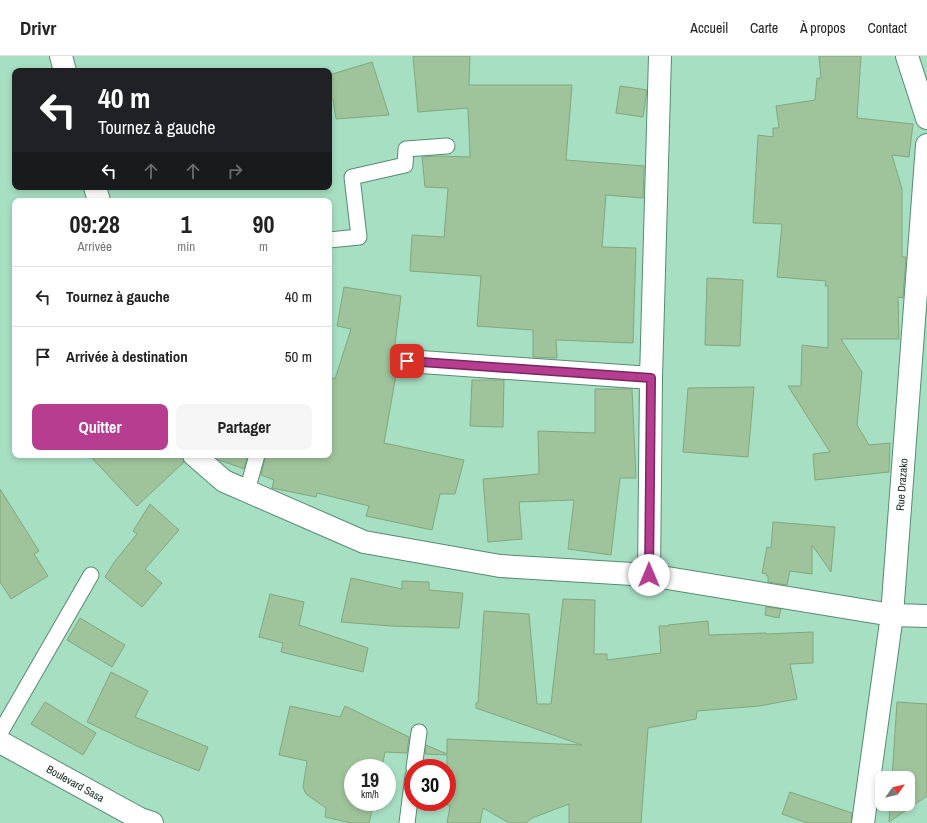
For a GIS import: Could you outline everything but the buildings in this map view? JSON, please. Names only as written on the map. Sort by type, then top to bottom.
[{"type":"street","points":[[61,56],[64,68]]},
{"type":"street","points":[[649,575],[651,378],[660,56]]},
{"type":"street","points":[[907,56],[927,118]]},
{"type":"street","name":"Rue Drazako","points":[[863,823],[892,615],[927,145]]},
{"type":"street","points":[[407,361],[651,378]]},
{"type":"street","points":[[197,458],[224,481],[364,542],[500,566],[649,575],[892,615],[927,616]]},
{"type":"street","name":"Boulevard Sasa","points":[[0,742],[140,819],[152,823]]},
{"type":"lane","points":[[332,240],[359,237],[352,177],[405,165],[406,150],[447,146]]},
{"type":"lane","points":[[247,491],[256,458]]},
{"type":"lane","points":[[0,733],[91,575]]},
{"type":"lane","points":[[415,759],[419,732]]},
{"type":"lane","points":[[407,823],[409,811]]},
{"type":"route","points":[[407,361],[651,378],[649,575]]}]
